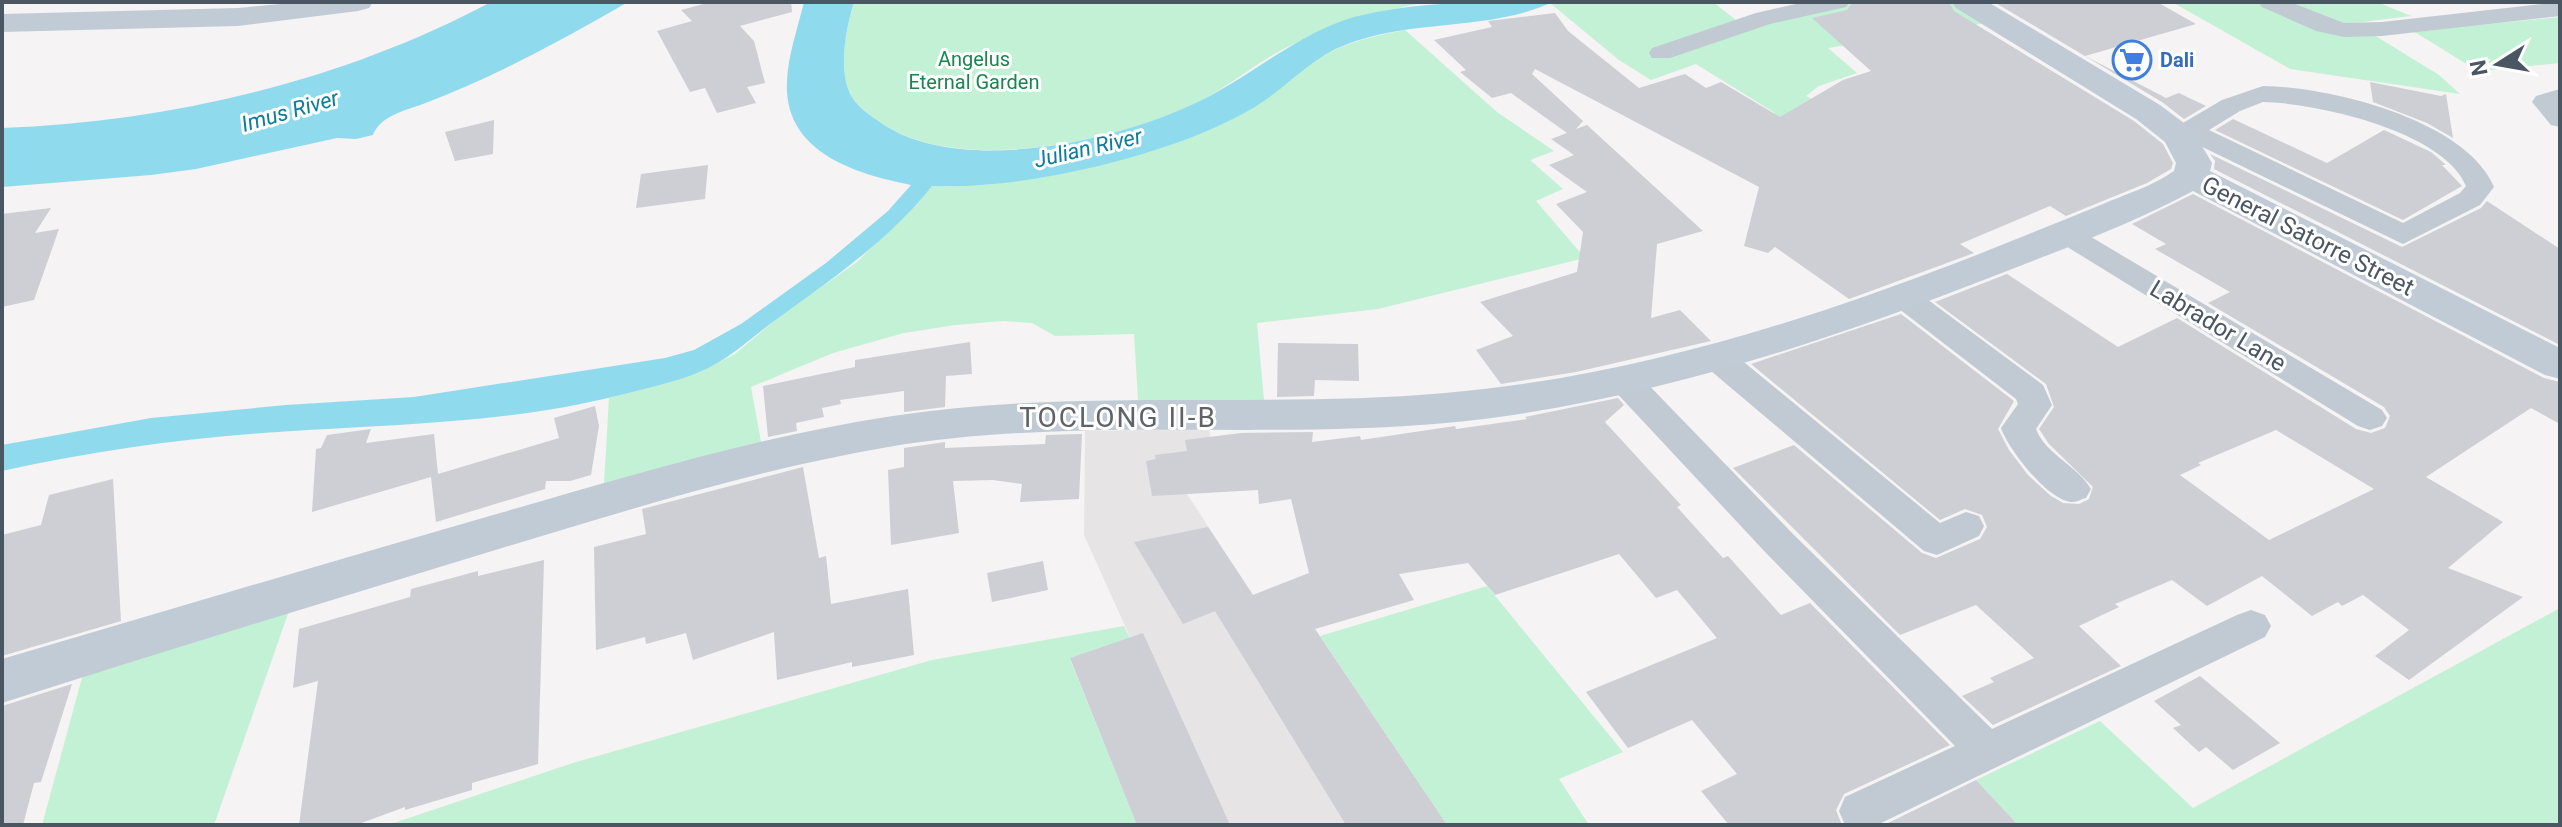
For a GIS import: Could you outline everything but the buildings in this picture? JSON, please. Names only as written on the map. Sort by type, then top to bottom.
[{"type":"street","points":[[2,23],[238,17],[358,2]]},
{"type":"street","points":[[1661,53],[1764,18],[1838,2]]},
{"type":"street","name":"General Satorre Street","points":[[1967,2],[2148,112],[2187,147],[2560,365]]},
{"type":"street","points":[[2270,2],[2324,26],[2344,30],[2382,29],[2560,9]]},
{"type":"street","points":[[2463,2],[2491,15]]},
{"type":"street","points":[[2,681],[636,491],[892,431],[943,424],[1073,416],[1442,409],[1566,393],[1716,357],[1905,298],[2177,186],[2187,147],[2252,96],[2270,93],[2412,126],[2471,170],[2479,179],[2480,187],[2470,199],[2403,235],[2187,147]]},
{"type":"street","points":[[2560,97],[2545,102],[2560,119]]},
{"type":"street","name":"Labrador Lane","points":[[2066,234],[2370,418]]},
{"type":"street","points":[[1905,298],[2031,393],[2035,405],[2018,428],[2019,433],[2029,448],[2073,489]]},
{"type":"street","points":[[1716,357],[1937,541],[1966,526]]},
{"type":"street","points":[[1624,380],[1780,544],[1987,751]]},
{"type":"street","points":[[1861,811],[2251,626]]},
{"type":"shaded area","points":[[1209,429],[1221,489],[1187,494],[1253,595],[1284,583],[1447,825],[1137,825],[1070,658],[1130,637],[1084,535],[1085,431]]},
{"type":"green space","name":"Angelus Eternal Garden","points":[[854,2],[1428,2],[1360,18],[1326,30],[1268,58],[1204,99],[1157,119],[1079,141],[994,150],[954,148],[916,140],[884,125],[859,105],[847,87],[844,63]]},
{"type":"green space","points":[[1713,2],[1746,28],[1792,14],[1855,2],[1954,2],[1986,23],[1828,48],[1857,73],[1819,86],[1806,96],[1833,109],[1742,127],[1775,113],[1696,64],[1651,80],[1619,60],[1550,3]]},
{"type":"green space","points":[[2172,2],[2263,2],[2374,35],[2439,75],[2460,94],[2290,69]]},
{"type":"green space","points":[[2280,2],[2377,2],[2411,16],[2346,24]]},
{"type":"green space","points":[[2560,17],[2560,63],[2478,71],[2413,31]]},
{"type":"green space","points":[[1405,30],[1497,112],[1554,151],[1530,160],[1563,189],[1536,201],[1585,258],[1378,309],[1257,323],[1264,400],[1138,400],[1134,334],[1055,336],[1032,323],[1003,321],[904,333],[833,353],[751,387],[762,447],[604,483],[609,398],[700,372],[735,354],[780,316],[857,262],[932,186],[1009,182],[1099,166],[1144,153],[1186,139],[1256,106],[1335,50]]},
{"type":"green space","points":[[1487,586],[1623,752],[1559,779],[1589,825],[1447,825],[1320,636]]},
{"type":"green space","points":[[2560,608],[2560,825],[2018,825],[1976,780],[2100,721],[2193,808]]},
{"type":"green space","points":[[289,611],[214,825],[42,825],[83,674]]},
{"type":"green space","points":[[1124,626],[1130,638],[1070,659],[1137,825],[388,825],[573,763],[932,660]]},
{"type":"water","name":"Imus River","points":[[491,2],[628,2],[502,70],[394,115],[381,123],[373,135],[356,139],[337,138],[196,169],[2,187],[2,128],[128,117],[254,92],[376,54]]},
{"type":"water","name":"Julian River","points":[[804,2],[854,2],[846,37],[845,76],[852,97],[866,112],[884,125],[916,140],[953,148],[994,150],[1036,148],[1078,141],[1156,119],[1210,96],[1290,46],[1354,17],[1428,5],[1553,2],[1502,18],[1396,31],[1345,45],[1310,65],[1255,107],[1184,140],[1142,154],[1098,166],[1010,182],[932,186],[880,240],[842,271],[724,359],[672,382],[535,412],[208,438],[105,451],[2,471],[2,445],[151,418],[414,397],[665,358],[694,350],[741,324],[826,263],[888,211],[911,185],[867,174],[826,156],[797,126],[789,105],[787,81],[791,51]]},
{"type":"place","name":"Dali","points":[[2132,60]]},
{"type":"district","name":"TOCLONG II-B","points":[[1118,417]]}]
